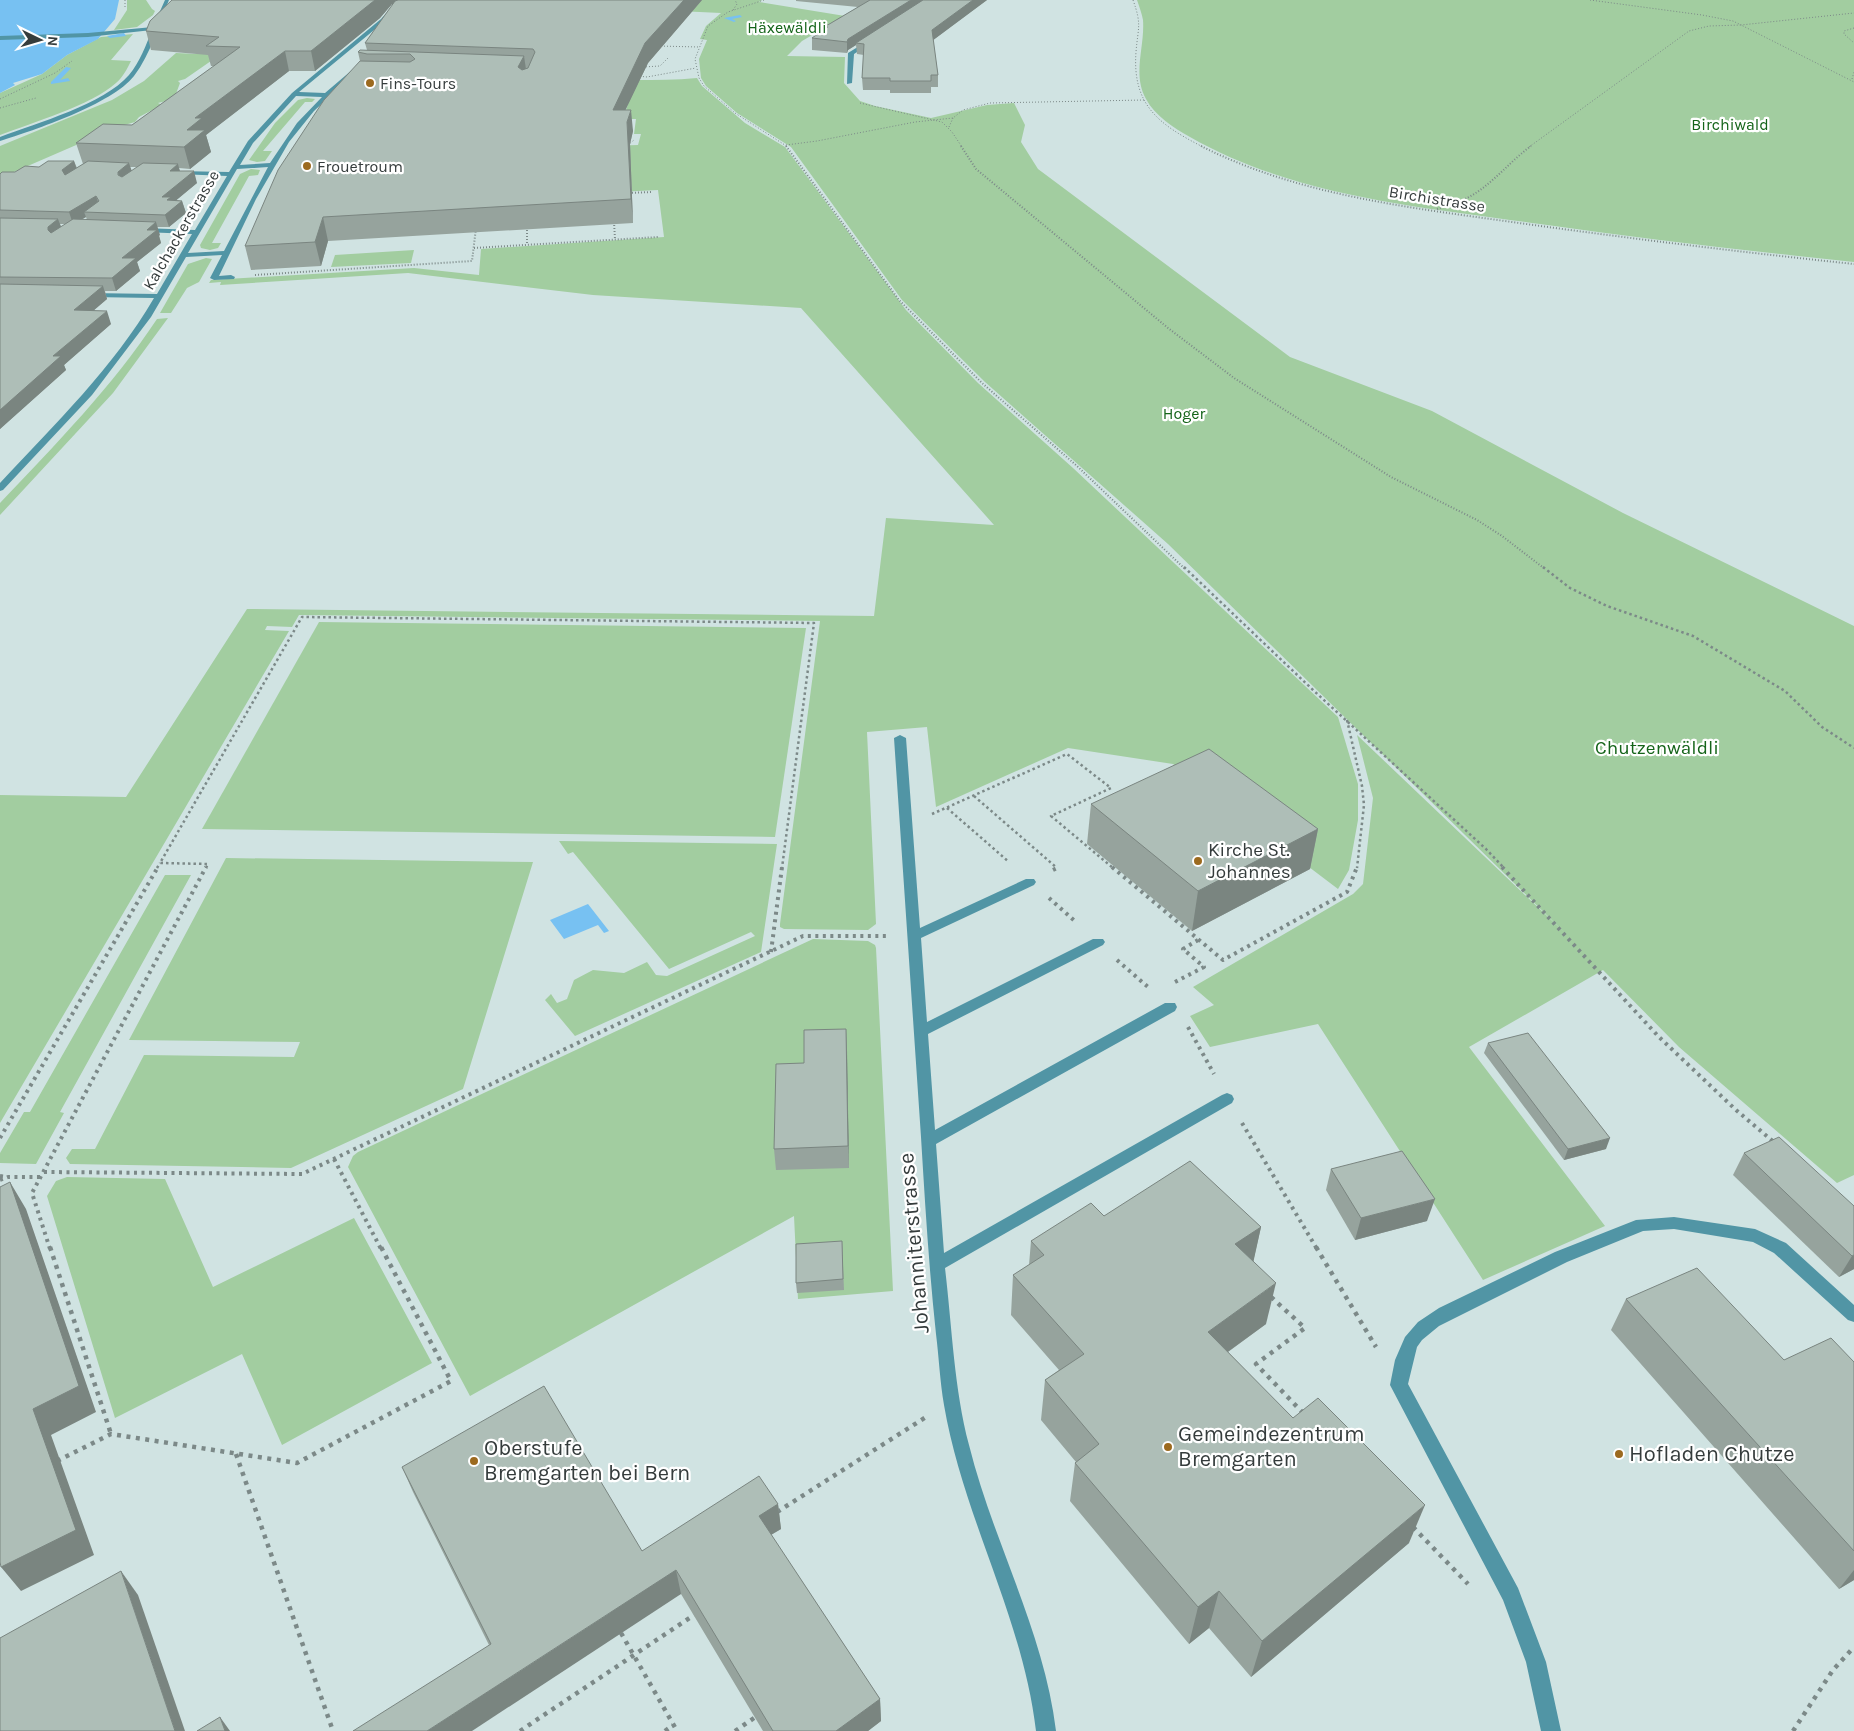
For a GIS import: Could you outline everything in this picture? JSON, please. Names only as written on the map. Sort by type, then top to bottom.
[{"type":"street","points":[[0,139],[93,102],[126,82],[136,69],[167,0]]},
{"type":"street","name":"Kalchackerstrasse","points":[[0,488],[90,393],[126,346],[250,142],[294,94],[383,20],[400,0]]},
{"type":"street","points":[[383,20],[392,17]]},
{"type":"street","points":[[0,38],[88,35],[156,28]]},
{"type":"street","points":[[849,83],[851,54],[876,38]]},
{"type":"street","points":[[231,276],[214,278],[272,165],[301,123],[326,95],[360,66]]},
{"type":"street","points":[[348,77],[357,77]]},
{"type":"street","points":[[294,94],[326,95]]},
{"type":"street","points":[[173,172],[232,170],[272,165]]},
{"type":"street","points":[[136,230],[195,232]]},
{"type":"street","points":[[182,255],[226,253]]},
{"type":"street","points":[[80,294],[158,296]]},
{"type":"street","name":"Johanniterstrasse","points":[[900,738],[937,1265],[952,1401],[960,1445],[984,1521],[1032,1656],[1042,1697],[1046,1731]]},
{"type":"street","points":[[914,936],[1030,882]]},
{"type":"street","points":[[920,1032],[1098,942]]},
{"type":"street","points":[[928,1141],[1170,1007]]},
{"type":"street","points":[[937,1265],[1227,1099]]},
{"type":"street","points":[[1551,1731],[1536,1662],[1511,1595],[1399,1385],[1403,1356],[1416,1333],[1428,1323],[1482,1293],[1561,1257],[1642,1225],[1674,1223],[1755,1236],[1768,1240],[1780,1248],[1854,1315]]},
{"type":"path","points":[[733,10],[737,4],[735,0]]},
{"type":"path","points":[[764,0],[733,10],[708,26],[695,59],[696,68],[704,86],[735,113],[785,145],[818,186],[899,300],[982,382],[1077,466],[1486,849],[1659,1037],[1736,1110],[1780,1147]]},
{"type":"path","name":"Birchistrasse","points":[[1133,0],[1140,20],[1134,68],[1136,82],[1152,113],[1170,128],[1206,150],[1247,166],[1311,186],[1378,201],[1614,237],[1854,264]]},
{"type":"path","points":[[1590,0],[1733,21],[1852,79],[1854,82]]},
{"type":"path","points":[[1434,210],[1466,199],[1481,189],[1515,157],[1689,32],[1709,26],[1741,25],[1854,13]]},
{"type":"path","points":[[1854,28],[1844,30],[1844,34],[1854,43]]},
{"type":"path","points":[[650,46],[699,47]]},
{"type":"path","points":[[635,67],[660,66],[668,58]]},
{"type":"path","points":[[631,76],[647,77],[696,68]]},
{"type":"path","points":[[1852,79],[1854,72]]},
{"type":"path","points":[[949,127],[953,118],[963,110],[990,102],[1144,100]]},
{"type":"path","points":[[785,145],[953,118]]},
{"type":"path","points":[[935,120],[949,127],[963,154],[976,169],[1168,328],[1234,378],[1391,477],[1485,526],[1570,588],[1607,606],[1693,636],[1786,690],[1822,727],[1854,748]]},
{"type":"path","points":[[622,145],[631,144],[634,140]]},
{"type":"path","points":[[621,193],[651,192]]},
{"type":"path","points":[[614,222],[615,239]]},
{"type":"path","points":[[231,276],[472,261],[477,223]]},
{"type":"path","points":[[527,227],[527,245]]},
{"type":"path","points":[[474,248],[658,237]]},
{"type":"path","points":[[0,1138],[302,617],[814,623],[771,952]]},
{"type":"path","points":[[906,825],[1067,754],[1111,788],[1051,816],[1223,960],[1347,892],[1357,868],[1364,805],[1362,786],[1346,719]]},
{"type":"path","points":[[974,796],[1057,868]]},
{"type":"path","points":[[947,808],[1184,1019],[1227,1099],[1399,1385]]},
{"type":"path","points":[[111,1434],[32,1193],[208,864],[160,863]]},
{"type":"path","points":[[44,1172],[302,1174],[803,936],[914,936]]},
{"type":"path","points":[[1155,993],[1204,967],[1183,949],[1198,939]]},
{"type":"path","points":[[51,1463],[111,1434],[297,1463],[451,1381],[334,1159]]},
{"type":"path","points":[[0,1176],[40,1177]]},
{"type":"path","points":[[0,1180],[8,1177]]},
{"type":"path","points":[[1265,1291],[1305,1328],[1256,1364],[1311,1420]]},
{"type":"path","points":[[771,1515],[895,1436]]},
{"type":"path","points":[[236,1454],[333,1731]]},
{"type":"path","points":[[1405,1519],[1473,1589],[1511,1595]]},
{"type":"path","points":[[520,1731],[694,1615]]},
{"type":"path","points":[[621,1633],[677,1731]]},
{"type":"path","points":[[1794,1731],[1833,1670],[1854,1648]]},
{"type":"path","points":[[735,1731],[754,1718]]},
{"type":"path","points":[[665,1731],[673,1725]]},
{"type":"green space","points":[[127,0],[146,0],[155,11],[153,15],[137,27],[114,30],[127,10]]},
{"type":"green space","points":[[662,0],[762,0],[759,2],[845,16],[802,41],[787,56],[845,57],[844,83],[860,101],[875,106],[931,118],[987,105],[1014,103],[1025,125],[1021,142],[1038,169],[1290,357],[1432,411],[1623,513],[1854,626],[1854,1175],[1837,1183],[1679,1047],[1603,970],[1469,1047],[1605,1226],[1483,1280],[1318,1024],[1210,1047],[1190,1016],[1214,1005],[1193,987],[1353,894],[1363,884],[1373,798],[1357,735],[1565,933],[1168,544],[985,382],[902,300],[791,147],[737,113],[706,86],[701,78],[699,59],[707,40],[700,39],[706,26],[721,13],[678,11]]},
{"type":"green space","name":"Birchiwald","points":[[1137,0],[1854,0],[1854,262],[1618,235],[1451,212],[1360,197],[1273,174],[1230,157],[1190,137],[1165,121],[1154,111],[1146,99],[1140,80],[1143,20]]},
{"type":"green space","points":[[133,34],[111,60],[131,61],[116,83],[92,99],[77,106],[0,135],[0,93],[42,74],[67,55],[101,37]]},
{"type":"green space","points":[[234,45],[185,79],[178,81],[180,83],[174,99],[158,103],[162,105],[139,117],[135,122],[100,132],[97,136],[0,178],[0,146],[112,100],[144,81],[176,53],[197,54],[216,46]]},
{"type":"green space","points":[[697,78],[702,86],[745,123],[785,147],[906,310],[978,383],[1073,468],[1338,717],[1358,784],[1358,820],[1349,870],[1338,889],[1173,764],[1068,748],[936,807],[927,727],[867,732],[876,924],[868,930],[784,929],[780,927],[780,924],[820,621],[299,615],[292,627],[267,626],[265,630],[289,631],[0,1123],[0,795],[126,797],[247,609],[874,616],[886,518],[994,525],[801,308],[593,295],[408,273],[220,285],[221,282],[209,283],[211,280],[414,268],[479,275],[481,249],[664,237],[658,190],[618,192],[543,148],[638,145],[641,134],[634,134],[636,119],[623,119],[636,80]]},
{"type":"green space","points":[[315,99],[312,102],[305,102],[263,151],[272,151],[265,161],[249,160],[275,123],[298,100]]},
{"type":"green space","points":[[251,169],[260,170],[258,175],[249,176],[212,243],[221,243],[218,248],[210,250],[201,248],[200,245],[240,174]]},
{"type":"green space","points":[[414,250],[411,263],[331,267],[335,255]]},
{"type":"green space","points":[[206,258],[212,259],[199,282],[187,288],[171,313],[160,313],[188,264]]},
{"type":"green space","points":[[168,318],[113,393],[0,515],[0,503],[102,392],[157,319]]},
{"type":"green space","points":[[319,622],[806,628],[775,837],[202,829]]},
{"type":"green space","points":[[559,841],[777,844],[761,952],[575,1036],[545,1000],[551,994],[557,1003],[567,999],[574,980],[593,970],[624,973],[647,962],[656,975],[667,976],[755,936],[751,932],[669,969],[573,852],[568,854]]},
{"type":"green space","points":[[226,858],[533,862],[463,1089],[291,1168],[70,1164],[66,1158],[72,1149],[95,1149],[144,1055],[294,1057],[300,1042],[129,1040]]},
{"type":"green space","points":[[165,875],[191,875],[60,1112],[64,1113],[36,1164],[0,1163],[0,1153],[24,1112],[30,1112]]},
{"type":"green space","points":[[813,939],[868,941],[875,945],[876,948],[893,1291],[798,1299],[794,1216],[470,1396],[348,1167],[353,1156]]},
{"type":"green space","points":[[67,1177],[165,1179],[213,1287],[354,1218],[432,1363],[282,1445],[242,1354],[115,1418],[47,1196],[56,1181]]},
{"type":"water","points":[[0,0],[119,0],[115,19],[98,39],[67,55],[42,74],[13,83],[15,85],[0,93]]},
{"type":"water","points":[[588,904],[609,931],[604,933],[598,925],[564,939],[550,920]]},
{"type":"building","points":[[172,0],[375,0],[311,51],[285,51],[195,118],[202,118],[187,130],[205,130],[184,147],[76,143],[103,124],[132,125],[240,47],[206,46],[219,37],[146,31],[150,21]]},
{"type":"building","points":[[684,0],[645,43],[613,110],[631,110],[627,122],[631,199],[323,217],[315,242],[245,246],[278,170],[324,100],[360,61],[410,62],[415,59],[410,54],[367,54],[358,52],[360,50],[524,56],[518,67],[522,70],[528,68],[535,52],[533,49],[365,43],[395,1]]},
{"type":"building","points":[[870,0],[911,0],[848,39],[847,42],[812,38],[828,27],[826,26]]},
{"type":"building","points":[[923,0],[973,0],[932,30],[938,75],[931,75],[931,81],[890,81],[890,78],[862,78],[864,44],[856,43]]},
{"type":"building","points":[[48,161],[74,161],[62,170],[65,175],[88,161],[129,163],[118,172],[118,175],[122,177],[143,163],[178,164],[170,171],[194,171],[162,197],[171,197],[167,200],[182,201],[165,215],[84,212],[99,201],[96,196],[69,212],[0,210],[0,174],[2,172],[15,172],[25,166],[39,167]]},
{"type":"building","points":[[0,218],[58,219],[48,227],[51,233],[73,219],[156,222],[147,230],[157,230],[122,258],[136,258],[112,278],[0,277]]},
{"type":"building","points":[[0,284],[103,286],[74,310],[107,311],[53,356],[61,356],[0,410]]},
{"type":"building","points":[[1209,749],[1318,829],[1198,891],[1091,804]]},
{"type":"building","points":[[846,1029],[848,1146],[774,1149],[776,1064],[804,1063],[804,1030]]},
{"type":"building","points":[[1528,1033],[1610,1138],[1568,1149],[1488,1043]]},
{"type":"building","points":[[1779,1137],[1854,1206],[1854,1255],[1852,1256],[1744,1153]]},
{"type":"building","points":[[1402,1151],[1435,1199],[1361,1218],[1331,1169]]},
{"type":"building","name":"Gemeindezentrum Bremgarten","points":[[1190,1161],[1261,1227],[1235,1244],[1276,1283],[1208,1332],[1293,1418],[1318,1398],[1425,1505],[1262,1641],[1219,1591],[1198,1607],[1075,1463],[1099,1444],[1045,1380],[1084,1354],[1013,1275],[1044,1255],[1031,1241],[1091,1203],[1104,1216]]},
{"type":"building","points":[[10,1182],[79,1386],[33,1409],[76,1530],[1,1567],[0,1187]]},
{"type":"building","points":[[842,1241],[843,1279],[796,1283],[796,1244]]},
{"type":"building","points":[[1697,1268],[1784,1360],[1831,1338],[1854,1362],[1854,1551],[1626,1299]]},
{"type":"building","points":[[544,1386],[642,1551],[759,1476],[778,1504],[759,1516],[880,1699],[836,1731],[773,1731],[676,1570],[427,1731],[353,1731],[491,1644],[402,1467]]},
{"type":"building","points":[[121,1571],[175,1731],[0,1731],[0,1638]]},
{"type":"building","points":[[220,1717],[225,1731],[197,1731]]},
{"type":"waterway","points":[[734,21],[726,18],[740,16]]},
{"type":"waterway","points":[[110,36],[124,35]]},
{"type":"waterway","points":[[68,68],[53,83],[68,80]]},
{"type":"place","name":"Fins-Tours","points":[[370,83]]},
{"type":"place","name":"Frouetroum","points":[[307,166]]},
{"type":"place","name":"Kirche St. Johannes","points":[[1198,861]]},
{"type":"place","name":"Gemeindezentrum Bremgarten","points":[[1168,1447]]},
{"type":"place","name":"Hofladen Chutze","points":[[1619,1454]]},
{"type":"place","name":"Oberstufe Bremgarten bei Bern","points":[[474,1461]]},
{"type":"park label","name":"Häxewäldli","points":[[787,27]]},
{"type":"park label","name":"Hoger","points":[[1184,413]]},
{"type":"park label","name":"Chutzenwäldli","points":[[1657,748]]}]
